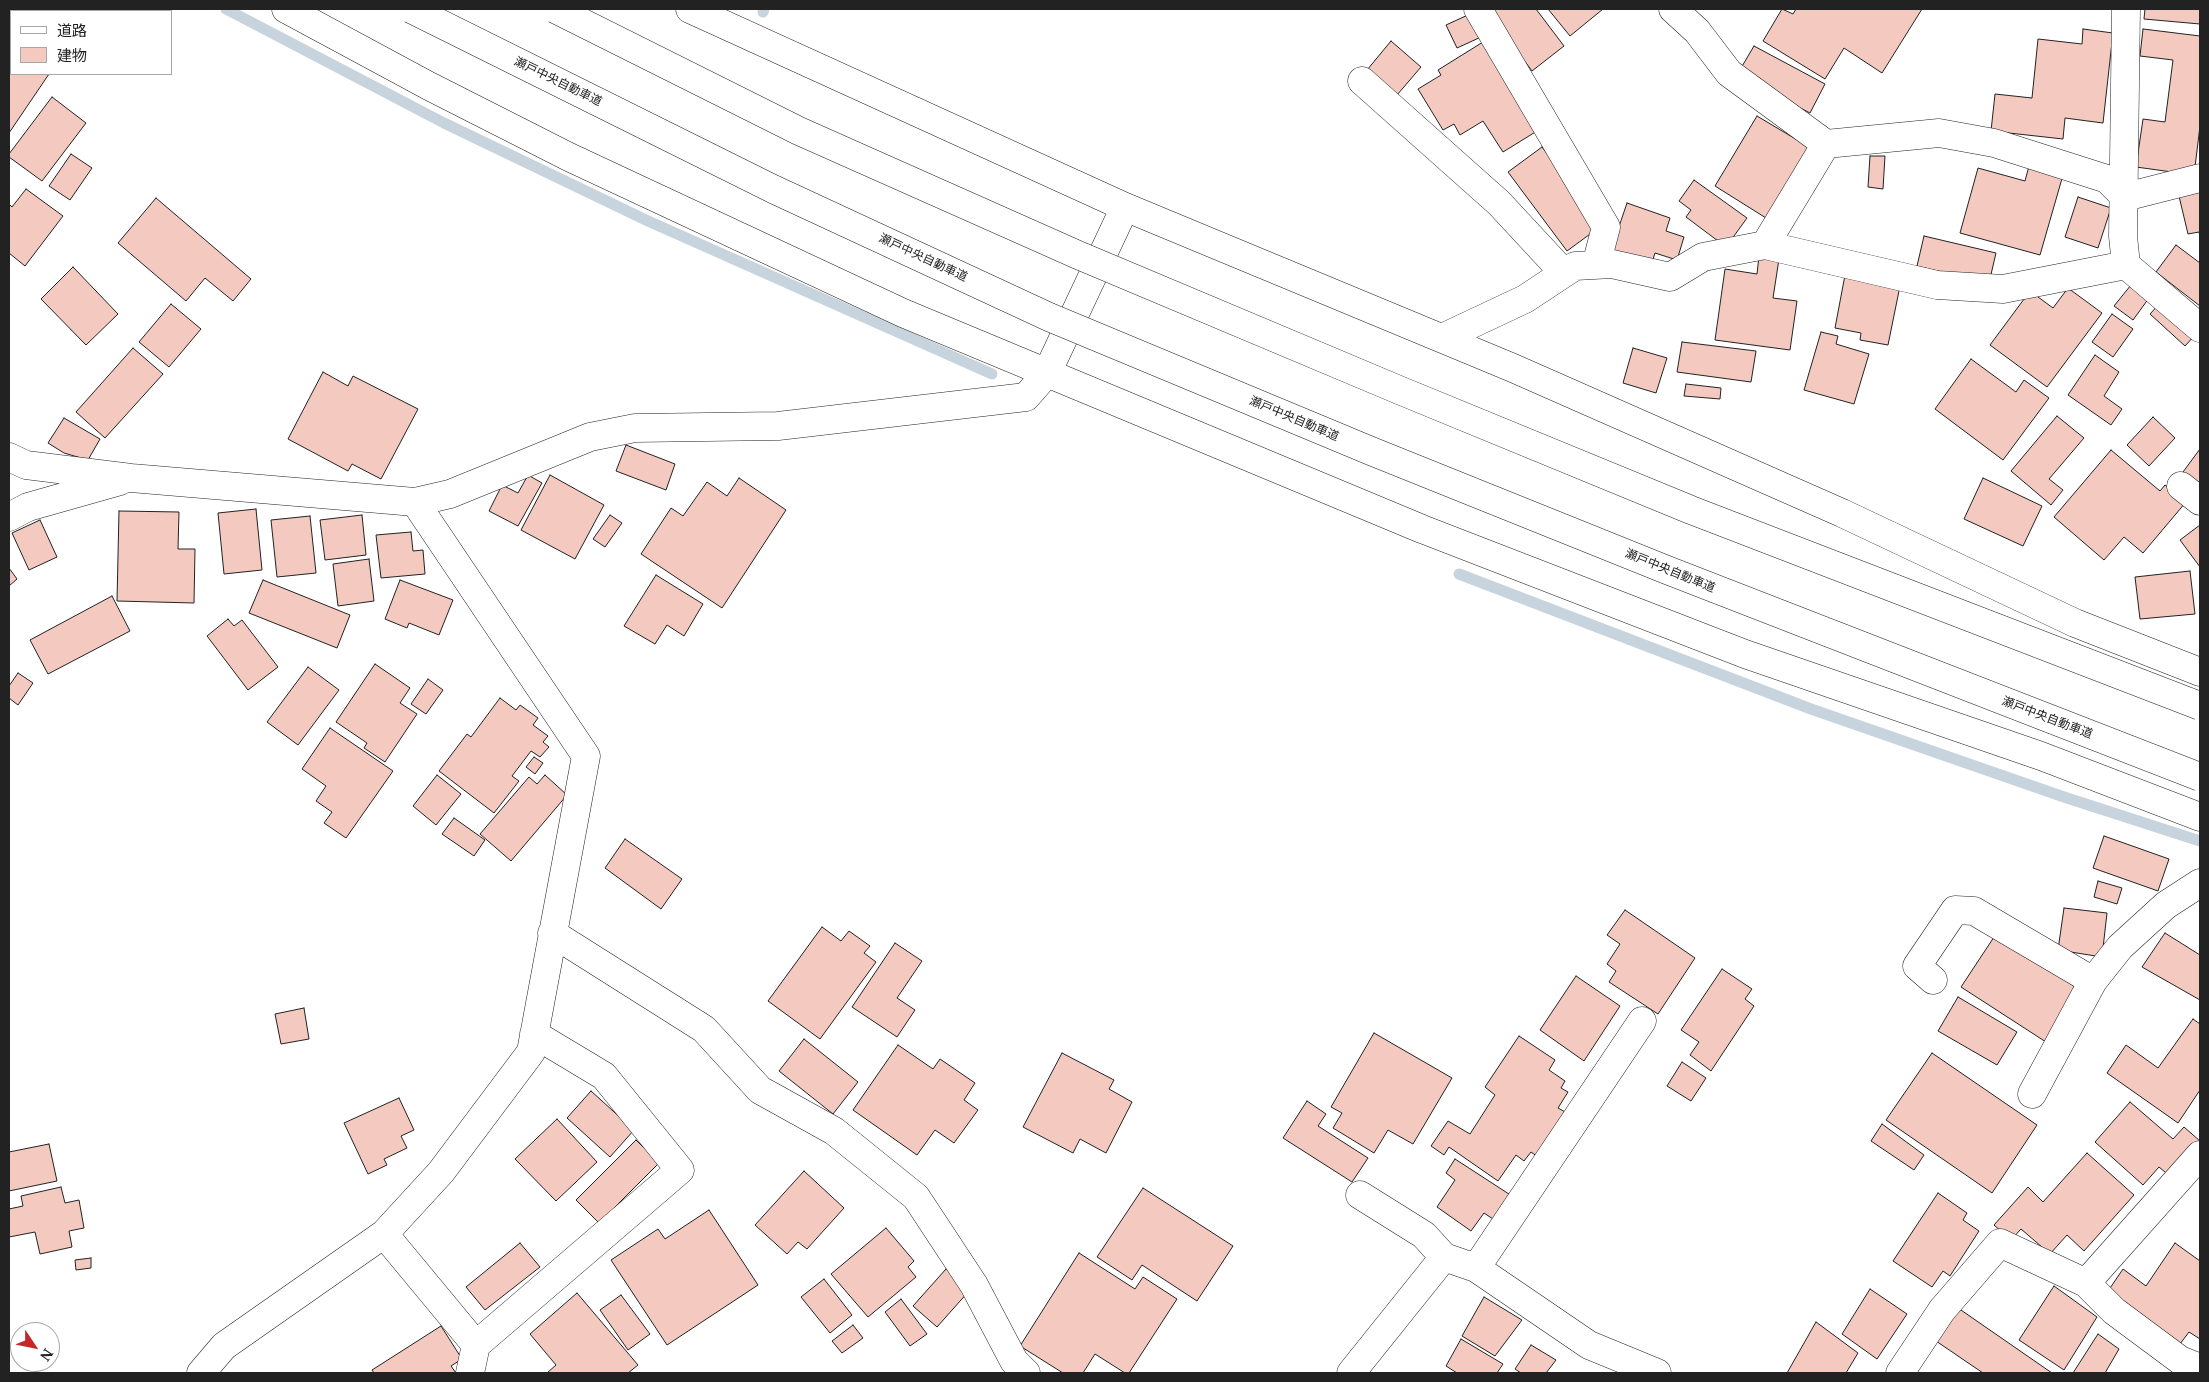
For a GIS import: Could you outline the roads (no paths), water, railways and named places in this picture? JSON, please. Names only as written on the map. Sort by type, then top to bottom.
[{"type":"main road","points":[[286,9],[429,86],[578,161],[903,313],[1422,529],[1745,654],[2041,756],[2200,817]]},
{"type":"main road","name":"瀬戸中央自動車道","points":[[410,9],[773,189],[1049,317],[1380,455],[1667,570],[2200,778]]},
{"type":"main road","points":[[554,9],[799,131],[1087,259],[1381,383],[1682,506],[2200,706]]},
{"type":"main road","points":[[690,9],[735,18],[1125,207],[1442,338],[1842,513],[2075,623],[2200,672]]},
{"type":"main road","points":[[1478,9],[1606,227],[1596,265]]},
{"type":"main road","points":[[1673,9],[1697,31],[1729,73],[1826,144],[1939,133],[1994,143],[2107,179],[2125,197]]},
{"type":"main road","points":[[2126,9],[2123,236],[2126,265],[2200,328]]},
{"type":"main road","points":[[1362,81],[1499,203],[1564,273]]},
{"type":"main road","points":[[1765,245],[1826,144]]},
{"type":"main road","points":[[2125,197],[2200,178]]},
{"type":"main road","points":[[9,458],[26,465],[131,478],[415,502],[450,494],[590,436],[635,428],[778,426],[1026,398],[1047,373],[1125,207]]},
{"type":"main road","points":[[1442,338],[1525,299],[1575,266],[1612,264],[1670,277],[1703,257],[1765,245],[1937,285],[2003,289],[2126,265]]},
{"type":"main road","points":[[9,517],[28,507],[131,478]]},
{"type":"main road","points":[[201,1373],[224,1346],[384,1234],[441,1172],[531,1052],[586,756],[415,502]]},
{"type":"main road","points":[[2032,1094],[2093,981],[2120,947],[2166,905],[2200,883]]},
{"type":"main road","points":[[1933,980],[1917,966],[1955,910],[1974,911],[2093,981]]},
{"type":"main road","points":[[552,934],[704,1029],[760,1090],[834,1131],[916,1197],[974,1286],[1014,1361],[1026,1373]]},
{"type":"main road","points":[[1476,1268],[1642,1021]]},
{"type":"main road","points":[[470,1373],[476,1345],[680,1170],[604,1076],[534,1034]]},
{"type":"main road","points":[[2086,1283],[2200,1155]]},
{"type":"main road","points":[[1360,1195],[1424,1234],[1444,1257],[1476,1268],[1589,1346],[1657,1373]]},
{"type":"main road","points":[[384,1234],[476,1345]]},
{"type":"main road","points":[[1900,1373],[1942,1310],[2000,1243],[2086,1283],[2114,1311],[2180,1360],[2200,1368]]},
{"type":"main road","points":[[1351,1373],[1444,1257]]},
{"type":"waterway","points":[[226,9],[444,123],[648,221],[992,374]]},
{"type":"waterway","points":[[1459,574],[1811,709],[2064,797],[2200,841]]}]
